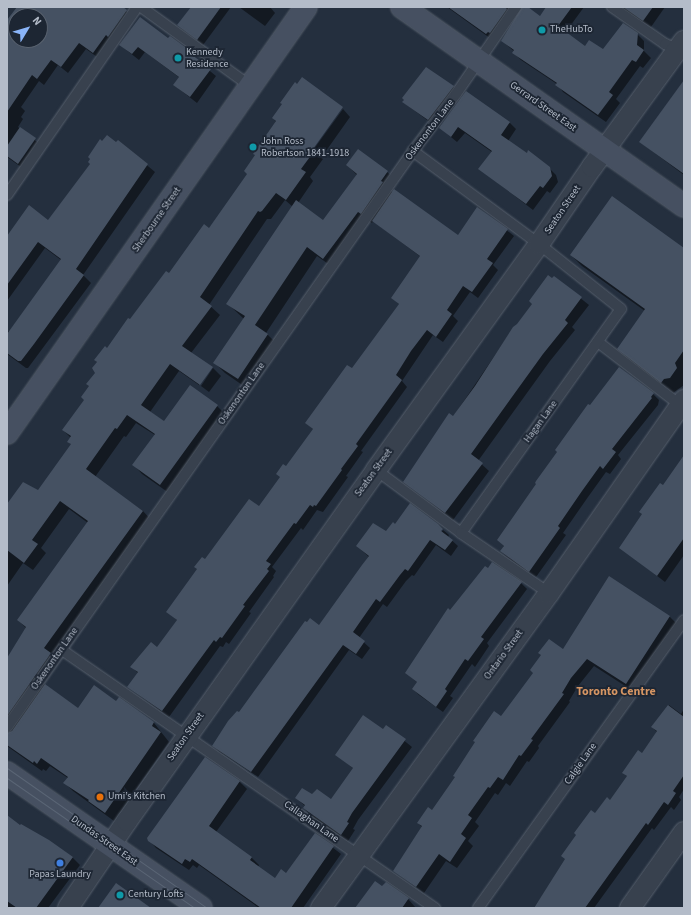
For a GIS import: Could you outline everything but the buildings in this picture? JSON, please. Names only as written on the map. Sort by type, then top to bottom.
[{"type":"street","name":"Sherbourne Street","points":[[7,433],[306,7]]},
{"type":"street","name":"Gerrard Street East","points":[[402,7],[684,206]]},
{"type":"street","name":"Seaton Street","points":[[68,908],[376,470],[539,244],[604,150],[682,47]]},
{"type":"street","name":"Ontario Street","points":[[321,908],[549,593],[682,403]]},
{"type":"street","name":"Dundas Street East","points":[[7,773],[201,908]]},
{"type":"street","points":[[630,908],[684,832]]},
{"type":"lane","points":[[7,195],[137,7]]},
{"type":"lane","points":[[141,7],[250,86]]},
{"type":"lane","name":"Oskenonton Lane","points":[[7,727],[516,7]]},
{"type":"lane","points":[[612,7],[665,44],[682,47]]},
{"type":"lane","points":[[413,151],[539,244]]},
{"type":"lane","name":"Hagan Lane","points":[[461,533],[621,309],[539,244]]},
{"type":"lane","points":[[598,342],[682,403]]},
{"type":"lane","points":[[376,470],[461,533],[549,593]]},
{"type":"lane","name":"Calgie Lane","points":[[478,908],[684,620]]},
{"type":"lane","name":"Callaghan Lane","points":[[62,650],[435,908]]},
{"type":"tram line","points":[[7,768],[207,908]]},
{"type":"tram line","points":[[7,778],[195,908]]},
{"type":"place","name":"TheHubTo","points":[[542,30]]},
{"type":"place","name":"Kennedy Residence","points":[[178,58]]},
{"type":"place","name":"John Ross Robertson 1841-1918","points":[[253,147]]},
{"type":"place","name":"Umi’s Kitchen","points":[[100,797]]},
{"type":"place","name":"Papas Laundry","points":[[60,863]]},
{"type":"place","name":"Century Lofts","points":[[120,895]]},
{"type":"district","name":"Toronto Centre","points":[[616,692]]}]
